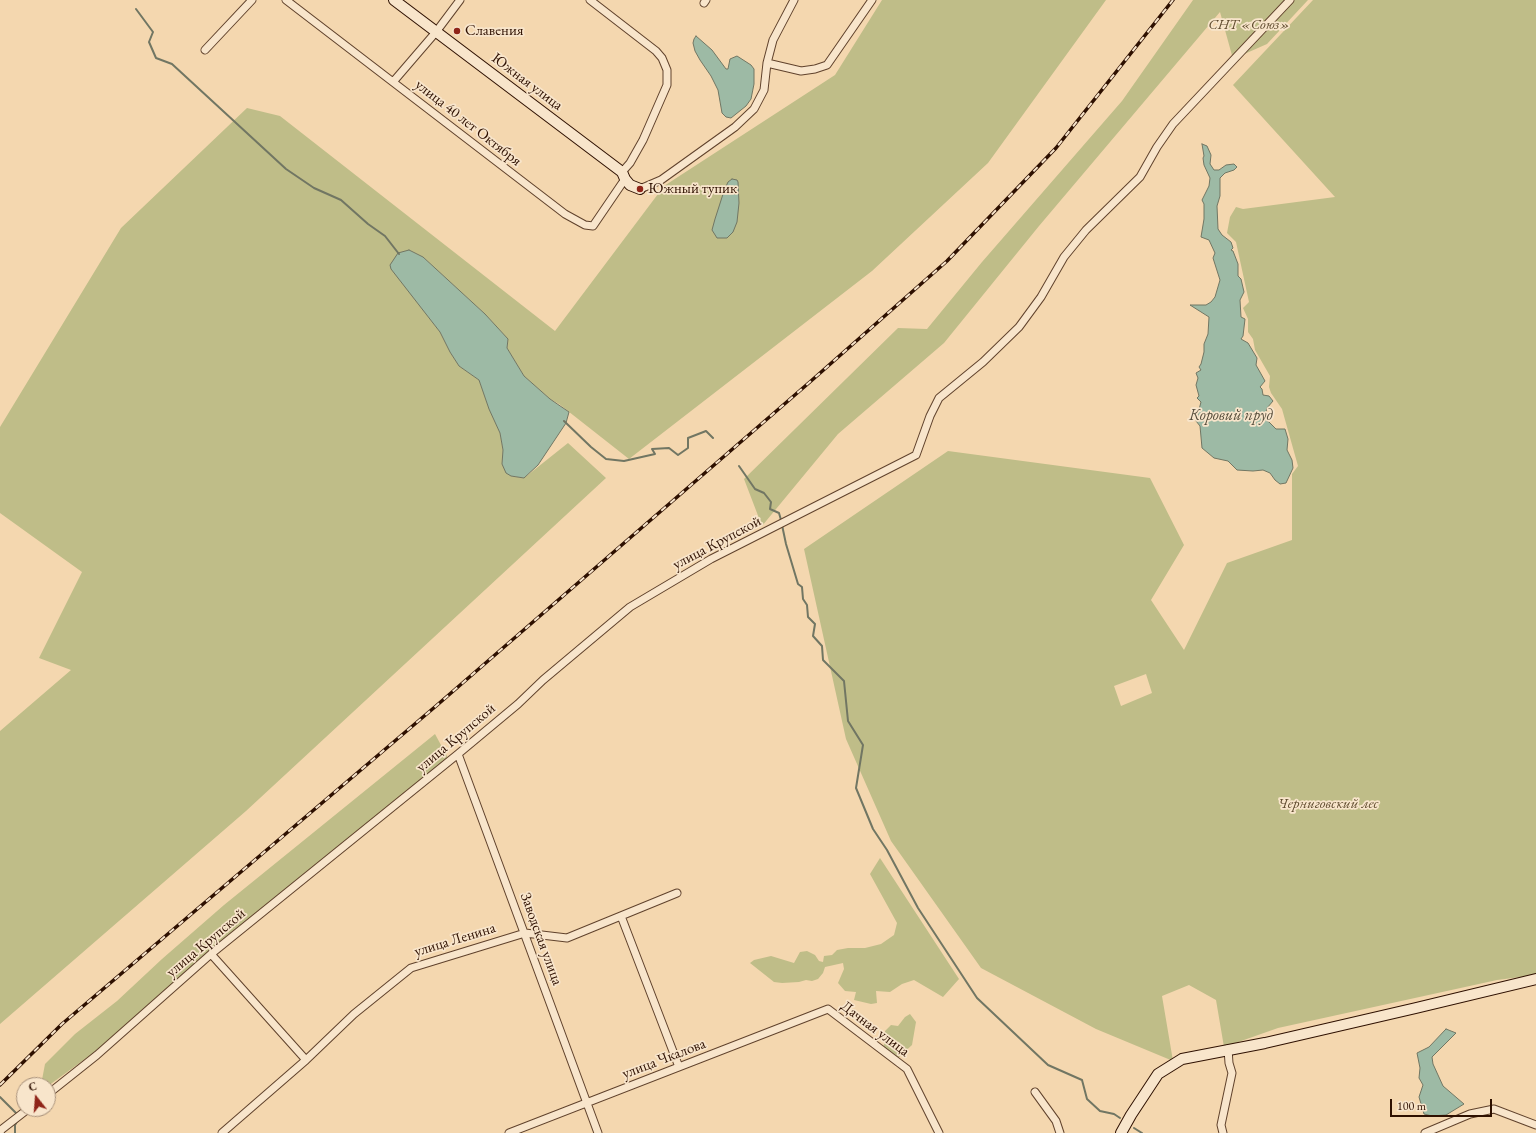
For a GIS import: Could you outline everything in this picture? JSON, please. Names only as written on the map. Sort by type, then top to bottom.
[{"type":"street","points":[[205,50],[252,0]]},
{"type":"street","name":"улица 40 лет Октября","points":[[286,0],[565,214],[585,225],[593,226],[623,176]]},
{"type":"street","name":"Южная улица","points":[[394,0],[623,176],[630,185],[640,189]]},
{"type":"street","points":[[393,82],[436,32],[460,0]]},
{"type":"street","points":[[590,0],[656,51],[662,58],[667,70],[667,85],[643,140],[623,176]]},
{"type":"street","points":[[640,189],[661,180],[735,127],[754,109],[764,90],[767,62],[773,40],[794,0]]},
{"type":"street","points":[[767,62],[801,71],[827,65],[872,0]]},
{"type":"street","name":"улица Крупской","points":[[56,1088],[97,1055],[211,954],[458,754],[630,607],[711,559],[916,455],[930,416],[939,398],[983,362],[1019,327],[1041,296],[1064,257],[1086,230],[1140,177],[1157,147],[1173,124],[1290,0]]},
{"type":"street","name":"Заводская улица","points":[[458,754],[598,1133]]},
{"type":"street","name":"улица Ленина","points":[[222,1133],[306,1060],[354,1014],[410,968],[525,933],[567,938],[677,892]]},
{"type":"street","points":[[621,916],[679,1067]]},
{"type":"street","points":[[211,954],[306,1060]]},
{"type":"street","points":[[1121,1133],[1158,1074],[1182,1059],[1265,1043],[1536,979]]},
{"type":"street","name":"улица Чкалова","points":[[509,1133],[828,1009]]},
{"type":"street","name":"Дачная улица","points":[[828,1009],[908,1070],[940,1133]]},
{"type":"street","points":[[1223,1133],[1221,1125],[1232,1073],[1229,1063],[1228,1049]]},
{"type":"street","points":[[1035,1092],[1056,1121],[1060,1133]]},
{"type":"street","points":[[1424,1133],[1470,1114],[1494,1109],[1536,1125]]},
{"type":"street","points":[[0,1133],[1,1130],[18,1117]]},
{"type":"green space","points":[[882,0],[1106,0],[988,163],[872,271],[629,459],[559,404],[550,399],[524,376],[507,348],[508,339],[485,314],[423,257],[409,250],[392,269],[440,332],[459,366],[479,380],[500,433],[503,450],[502,464],[511,476],[524,478],[568,443],[606,478],[246,811],[0,1024],[0,731],[71,670],[39,658],[82,572],[0,513],[0,427],[121,228],[247,108],[280,116],[555,331],[664,186],[835,75]]},
{"type":"green space","name":"СНТ «Союз»","points":[[1193,0],[1308,0],[1267,44],[1233,59],[1220,12],[1039,226],[944,343],[838,434],[762,526],[744,479],[898,328],[927,329],[982,262],[1122,101]]},
{"type":"green space","name":"Черниговский лес","points":[[1313,0],[1536,0],[1536,975],[1497,980],[1278,1028],[1224,1047],[1216,1000],[1189,985],[1162,996],[1173,1061],[1096,1029],[981,968],[891,841],[846,739],[804,549],[948,451],[1150,478],[1184,545],[1151,600],[1184,650],[1227,563],[1292,540],[1292,474],[1298,466],[1282,409],[1271,393],[1269,387],[1270,376],[1255,350],[1253,339],[1248,332],[1248,319],[1243,308],[1249,302],[1236,242],[1227,233],[1230,217],[1236,207],[1243,209],[1335,197],[1233,85]],"holes":[[[1146,674],[1152,693],[1121,706],[1114,686]]]},
{"type":"green space","points":[[435,734],[448,758],[342,844],[96,1051],[56,1080],[56,1077],[43,1077],[45,1064],[75,1034],[117,1001],[162,959],[224,905]]},
{"type":"green space","points":[[880,858],[959,979],[943,997],[914,980],[902,984],[890,992],[876,991],[877,1003],[871,1004],[854,1000],[856,992],[845,991],[838,983],[844,969],[843,963],[825,967],[823,973],[818,979],[812,981],[806,980],[782,983],[774,982],[750,963],[754,960],[771,956],[794,963],[800,952],[807,951],[815,955],[819,961],[823,962],[824,956],[832,955],[837,950],[848,948],[865,948],[881,944],[894,935],[897,923],[870,874]]},
{"type":"green space","points":[[910,1014],[916,1022],[912,1045],[898,1058],[883,1047],[885,1042],[885,1031],[891,1025],[898,1026],[905,1017]]},
{"type":"water","points":[[696,36],[712,50],[726,69],[728,69],[730,59],[737,56],[751,65],[754,69],[754,84],[751,99],[746,106],[731,118],[726,117],[722,113],[718,90],[695,51],[693,43]]},
{"type":"water","name":"Коровий пруд","points":[[1202,144],[1207,146],[1211,155],[1210,164],[1214,170],[1219,170],[1226,165],[1234,164],[1237,167],[1234,170],[1225,173],[1220,178],[1220,196],[1217,206],[1218,229],[1222,235],[1231,242],[1233,248],[1231,250],[1233,251],[1238,264],[1238,276],[1241,279],[1244,292],[1240,300],[1241,317],[1245,319],[1243,336],[1241,339],[1248,343],[1257,358],[1256,365],[1265,381],[1260,387],[1263,395],[1269,396],[1273,401],[1267,408],[1264,419],[1276,429],[1285,429],[1288,439],[1287,450],[1292,460],[1293,468],[1286,483],[1280,484],[1270,473],[1263,470],[1237,470],[1228,461],[1214,458],[1202,448],[1200,426],[1196,421],[1201,402],[1197,398],[1199,396],[1196,385],[1198,378],[1196,373],[1201,370],[1199,367],[1204,352],[1204,344],[1208,334],[1209,317],[1190,305],[1206,305],[1211,302],[1215,297],[1220,280],[1213,258],[1215,253],[1209,240],[1201,237],[1204,219],[1204,204],[1202,200],[1209,186],[1210,178],[1204,165]]},
{"type":"water","points":[[732,179],[737,180],[738,182],[739,203],[737,222],[733,232],[727,238],[717,238],[712,230],[724,191],[728,182]]},
{"type":"water","points":[[409,250],[423,257],[485,314],[508,339],[507,348],[524,376],[550,399],[569,412],[566,423],[538,465],[524,478],[511,476],[506,473],[502,464],[503,450],[500,433],[489,409],[479,380],[459,366],[440,332],[391,269],[390,265],[398,253]]},
{"type":"water","points":[[1446,1029],[1456,1033],[1432,1057],[1433,1064],[1443,1086],[1464,1104],[1446,1115],[1432,1116],[1424,1114],[1419,1097],[1423,1085],[1419,1078],[1420,1068],[1417,1053],[1429,1047]]},
{"type":"waterway","points":[[136,9],[153,32],[149,42],[156,58],[172,64],[286,169],[314,188],[341,200],[368,224],[385,236],[399,254]]},
{"type":"waterway","points":[[564,421],[606,459],[624,461],[655,454],[652,449],[669,448],[678,455],[688,448],[688,438],[706,431],[713,438]]},
{"type":"waterway","points":[[739,466],[755,489],[764,493],[771,502],[770,509],[779,513],[781,520]]},
{"type":"waterway","points":[[782,525],[798,584],[802,587],[803,599],[807,605],[808,617],[815,624],[813,636],[822,646],[823,660],[844,681],[848,721],[863,745],[856,788],[873,829],[887,850],[918,908],[977,998],[1048,1065],[1082,1080],[1087,1099],[1100,1111],[1114,1114],[1120,1118]]},
{"type":"waterway","points":[[0,1097],[16,1113]]},
{"type":"waterway","points":[[15,1133],[15,1125],[18,1120]]},
{"type":"waterway","points":[[1134,1128],[1142,1133]]},
{"type":"railway","points":[[0,1085],[62,1024],[436,706],[947,261],[1056,148],[1173,0]]},
{"type":"place","name":"Славения","points":[[457,31]]},
{"type":"place","name":"Южный тупик","points":[[640,189]]}]
